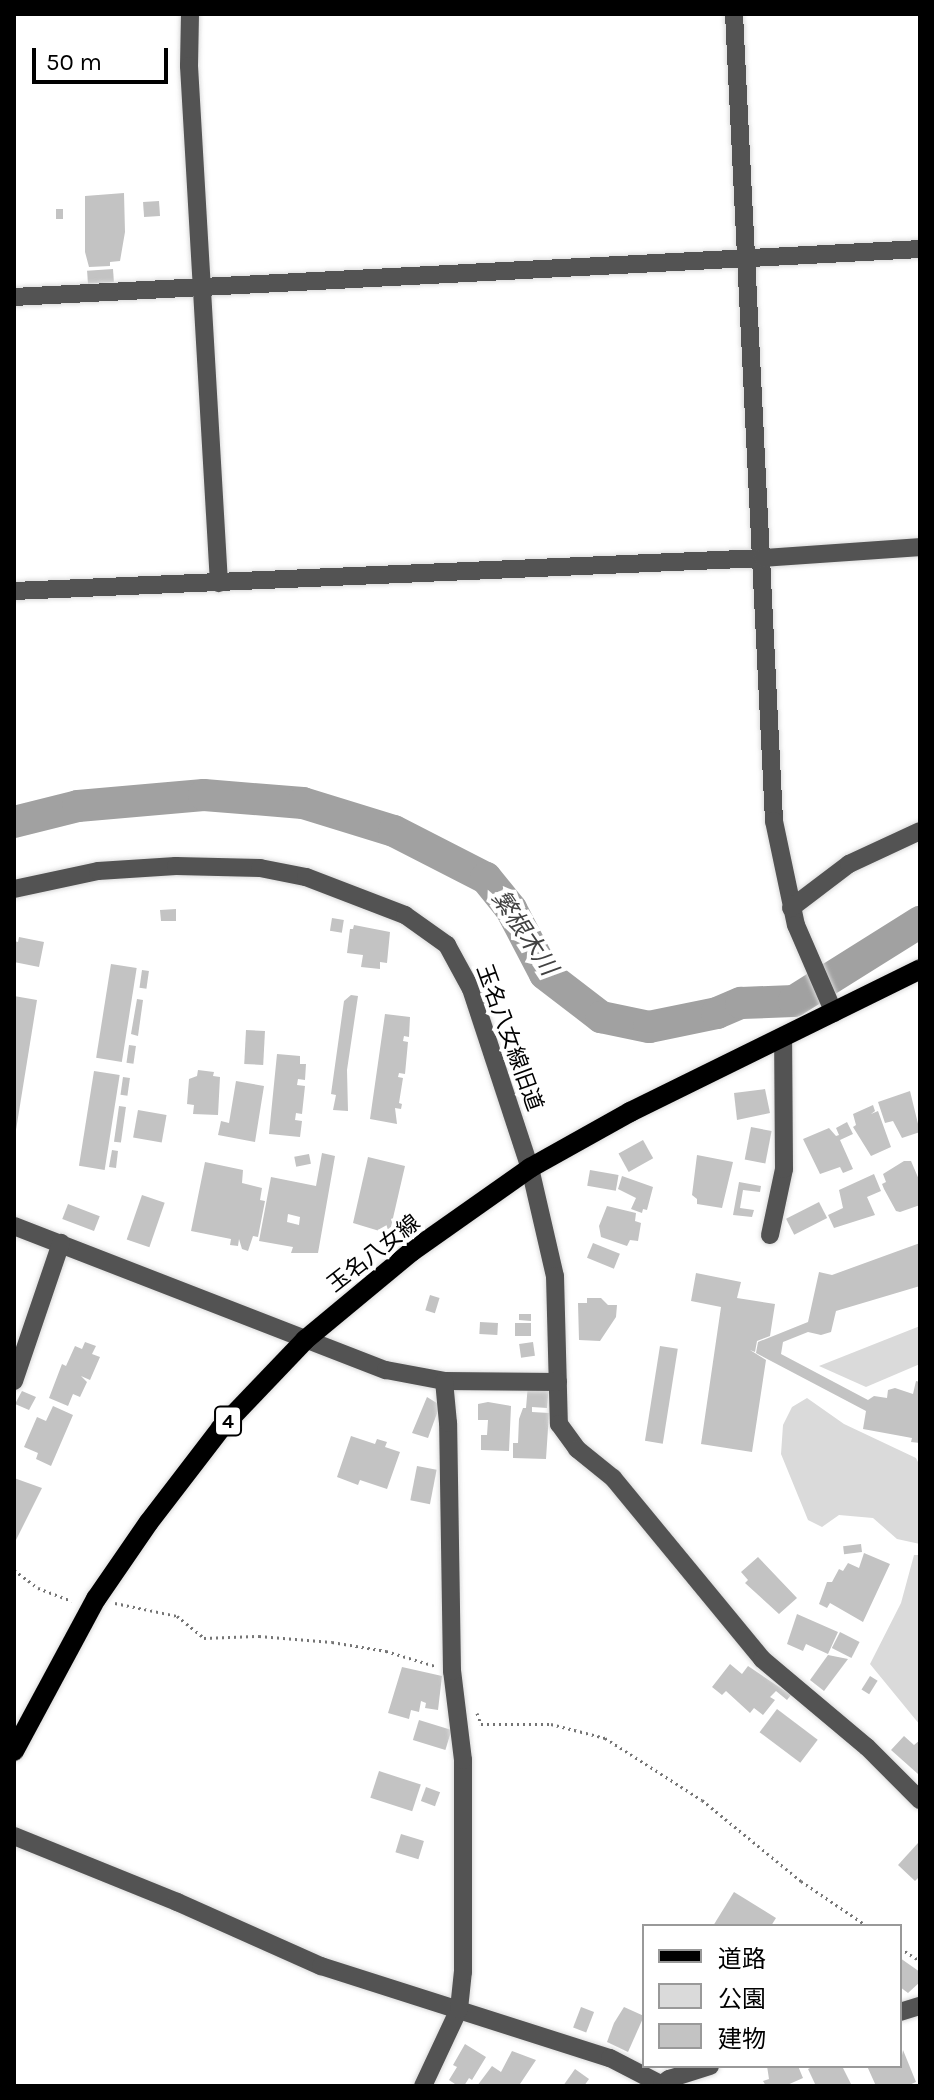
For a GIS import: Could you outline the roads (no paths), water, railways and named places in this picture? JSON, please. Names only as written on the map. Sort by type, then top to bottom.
[{"type":"main road","name":"玉名八女線","points":[[14,1751],[96,1599],[149,1522],[221,1428],[305,1340],[411,1252],[530,1168],[630,1112],[783,1039],[831,1005],[920,969]]},
{"type":"street","points":[[190,14],[189,66],[219,583]]},
{"type":"street","points":[[734,14],[749,259],[774,821],[794,917],[831,1005]]},
{"type":"street","points":[[14,297],[920,249]]},
{"type":"street","points":[[14,591],[763,558],[920,547]]},
{"type":"street","points":[[794,917],[849,864],[920,831]]},
{"type":"street","name":"玉名八女線旧道","points":[[14,889],[98,871],[176,866],[260,868],[306,877],[405,915],[447,945],[471,989],[530,1168],[555,1276],[559,1424],[577,1449],[613,1478],[762,1659],[867,1747],[920,1800]]},
{"type":"street","points":[[770,1235],[784,1169],[783,1039]]},
{"type":"street","points":[[14,1226],[386,1370],[444,1381],[558,1382]]},
{"type":"street","points":[[14,1381],[61,1243]]},
{"type":"street","points":[[423,2086],[459,2009],[463,1972],[463,1760],[452,1671],[448,1423],[444,1381]]},
{"type":"street","points":[[14,1836],[150,1890],[321,1966],[610,2058],[663,2085],[669,2079],[704,2068]]},
{"type":"waterway","name":"繁根木川","points":[[14,822],[78,806],[204,795],[303,803],[394,831],[486,878],[511,909],[545,974],[601,1017],[649,1027],[717,1013],[741,1003],[794,1001],[920,922]]}]
